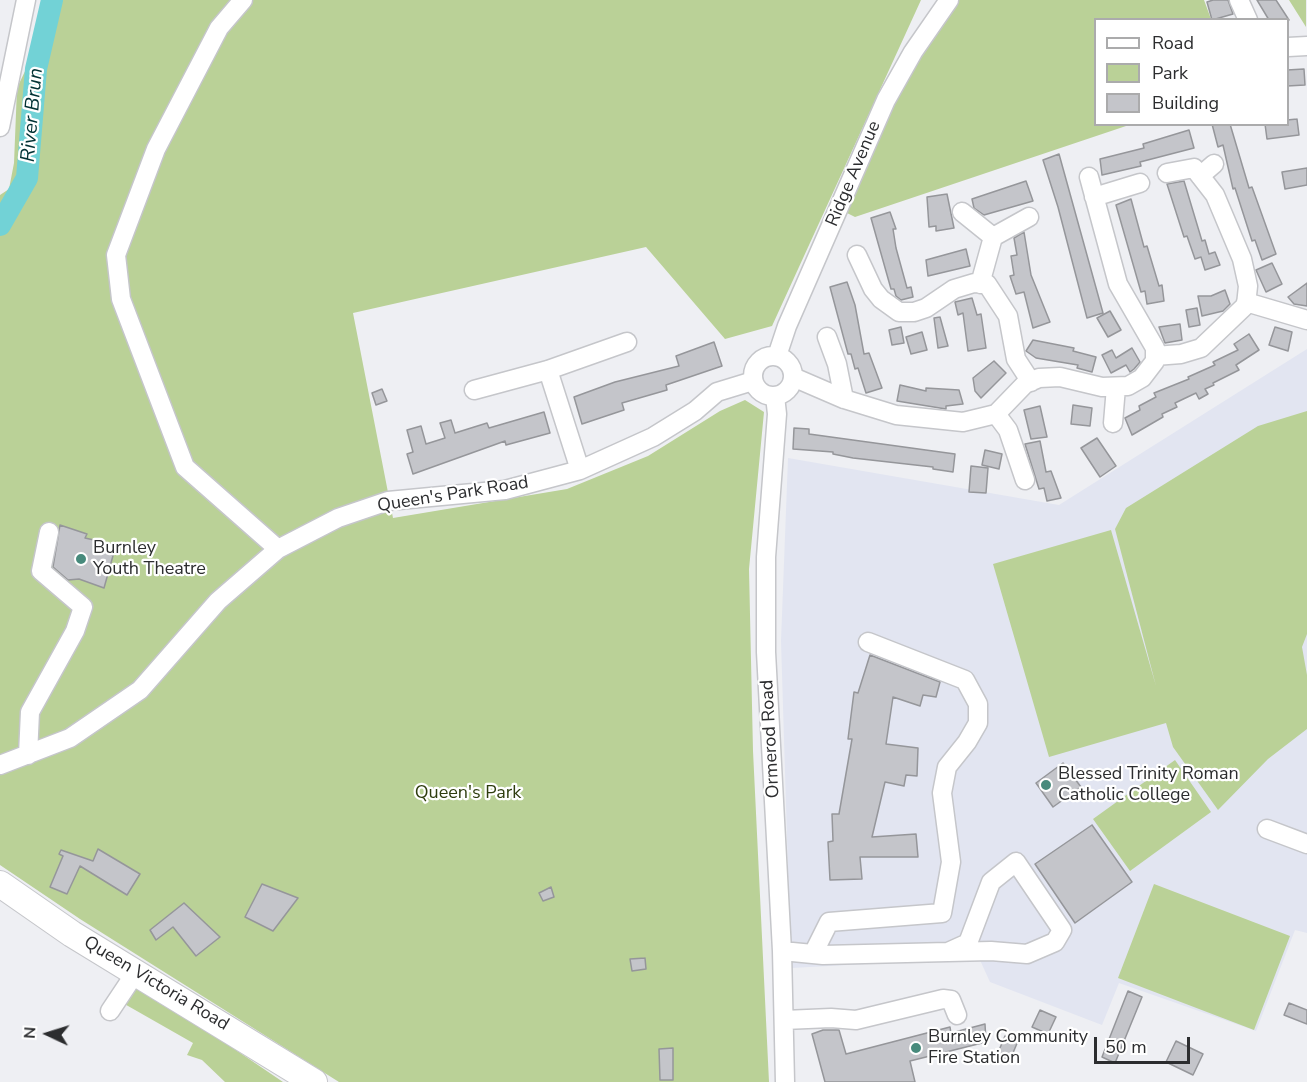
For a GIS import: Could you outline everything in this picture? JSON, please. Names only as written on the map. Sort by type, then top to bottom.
[{"type":"highway","name":"Queen Victoria Road","points":[[0,884],[72,934],[315,1082]]},
{"type":"street","points":[[0,127],[26,0]]},
{"type":"street","points":[[243,0],[219,28],[156,149],[116,255],[121,299],[185,467],[278,549]]},
{"type":"street","name":"Ridge Avenue","points":[[777,356],[787,326],[886,100],[913,52],[949,0]]},
{"type":"street","points":[[1239,0],[1247,18]]},
{"type":"street","points":[[1289,47],[1307,46]]},
{"type":"street","points":[[1155,356],[1181,354],[1201,348],[1246,305],[1248,286],[1242,259],[1203,170],[1167,173]]},
{"type":"street","points":[[793,377],[844,399],[896,415],[934,421],[963,422],[996,414],[1031,382],[1039,378],[1059,377],[1102,387],[1128,386],[1142,378],[1155,361],[1155,348],[1118,284],[1103,194],[1089,177]]},
{"type":"street","points":[[1103,194],[1140,183]]},
{"type":"street","points":[[962,212],[993,237]]},
{"type":"street","points":[[980,284],[993,237],[1029,217]]},
{"type":"street","points":[[855,263],[881,299],[899,312],[914,312],[954,289],[987,284],[1008,316],[1016,360],[1031,382]]},
{"type":"street","points":[[1246,302],[1307,320]]},
{"type":"street","points":[[828,337],[837,364],[844,399]]},
{"type":"street","points":[[474,390],[548,370],[627,342]]},
{"type":"street","points":[[777,356],[789,364],[793,377],[786,392],[776,396],[764,394],[753,381],[753,374],[759,362],[764,358],[777,356]]},
{"type":"street","points":[[548,370],[580,470]]},
{"type":"street","name":"Queen's Park Road","points":[[0,765],[70,738],[140,690],[218,600],[278,549],[338,518],[388,501],[505,490],[580,470],[653,437],[695,411],[717,392],[753,381]]},
{"type":"street","points":[[1113,423],[1116,387]]},
{"type":"street","name":"Ormerod Road","points":[[776,396],[777,414],[765,557],[766,641],[782,951],[785,1082]]},
{"type":"street","points":[[996,414],[1008,430],[1018,474]]},
{"type":"street","points":[[28,754],[30,712],[75,631],[83,607],[40,571],[49,532]]},
{"type":"street","points":[[813,954],[830,922],[942,913],[951,862],[942,793],[947,767],[967,742],[978,723],[978,704],[965,680],[868,642]]},
{"type":"street","points":[[1267,829],[1307,844]]},
{"type":"street","points":[[782,951],[813,954],[948,952],[991,951],[1027,954],[1055,942],[1062,930],[1016,862],[991,882],[968,943],[948,952]]},
{"type":"street","points":[[110,1011],[136,972]]},
{"type":"street","points":[[784,1020],[831,1018],[856,1020],[943,999],[951,1000],[957,1015]]},
{"type":"shaded area","name":"Blessed Trinity Roman Catholic College","points":[[1307,349],[1307,933],[1295,930],[1256,1031],[1119,983],[1102,1025],[990,982],[979,958],[791,968],[781,641],[788,458],[1059,505]]},
{"type":"green space","name":"Queen's Park","points":[[59,0],[921,0],[772,326],[725,339],[646,247],[353,313],[393,518],[567,489],[648,456],[720,411],[745,400],[764,412],[749,569],[753,751],[769,1082],[339,1082],[80,919],[0,865],[0,195],[9,189],[14,163],[17,88]]},
{"type":"green space","points":[[949,0],[1204,0],[1211,18],[1094,18],[1094,126],[1126,126],[855,217],[839,209]]},
{"type":"green space","points":[[1289,0],[1306,0],[1306,27]]},
{"type":"green space","points":[[1307,411],[1307,634],[1302,647],[1307,675],[1307,729],[1268,759],[1218,810],[1173,747],[1166,723],[1049,757],[993,564],[1111,530],[1156,686],[1115,529],[1126,508],[1258,426]]},
{"type":"green space","points":[[1175,760],[1211,812],[1130,871],[1093,819]]},
{"type":"green space","points":[[1154,884],[1290,936],[1254,1030],[1118,978]]},
{"type":"green space","points":[[134,982],[194,1017],[227,1044],[283,1082],[225,1082],[202,1060],[187,1055],[193,1043],[121,1002]]},
{"type":"building","points":[[1228,0],[1233,14],[1211,18],[1207,2]]},
{"type":"building","points":[[1257,0],[1276,0],[1288,18],[1268,18]]},
{"type":"building","points":[[1304,69],[1305,85],[1289,86],[1289,70]]},
{"type":"building","points":[[1297,119],[1299,135],[1267,139],[1265,126],[1289,126],[1289,120]]},
{"type":"building","points":[[1213,126],[1231,126],[1249,188],[1252,187],[1276,254],[1262,260],[1255,240],[1252,241],[1235,188],[1233,189],[1223,145],[1218,147]]},
{"type":"building","points":[[1189,130],[1194,148],[1140,162],[1141,166],[1102,175],[1100,159],[1144,148],[1143,144]]},
{"type":"building","points":[[1059,154],[1103,313],[1087,318],[1058,207],[1043,160]]},
{"type":"building","points":[[1307,168],[1307,185],[1285,189],[1282,172]]},
{"type":"building","points":[[1026,181],[1033,201],[984,215],[974,208],[972,199]]},
{"type":"building","points":[[1184,181],[1202,241],[1205,240],[1209,254],[1215,252],[1220,265],[1205,270],[1201,257],[1195,259],[1187,236],[1184,237],[1167,184]]},
{"type":"building","points":[[947,194],[954,228],[936,231],[936,226],[929,227],[927,197]]},
{"type":"building","points":[[1131,199],[1144,247],[1147,246],[1159,286],[1162,285],[1164,301],[1147,304],[1145,291],[1141,292],[1116,205]]},
{"type":"building","points":[[890,212],[896,229],[893,229],[896,248],[907,288],[911,287],[913,297],[901,300],[896,296],[894,289],[891,289],[871,218]]},
{"type":"building","points":[[1024,232],[1031,275],[1050,322],[1033,328],[1024,292],[1016,294],[1010,276],[1014,275],[1011,256],[1017,255],[1014,238]]},
{"type":"building","points":[[966,249],[970,266],[928,276],[926,260]]},
{"type":"building","points":[[1272,263],[1282,284],[1266,292],[1256,270]]},
{"type":"building","points":[[847,282],[855,305],[864,354],[869,353],[882,388],[866,393],[858,368],[855,369],[851,354],[848,354],[830,287]]},
{"type":"building","points":[[1307,283],[1307,306],[1294,304],[1288,297]]},
{"type":"building","points":[[1225,290],[1230,304],[1223,311],[1202,316],[1198,296],[1211,296]]},
{"type":"building","points":[[972,298],[977,315],[981,314],[986,348],[968,351],[963,313],[958,315],[955,302]]},
{"type":"building","points":[[1197,308],[1200,325],[1189,327],[1186,310]]},
{"type":"building","points":[[1110,311],[1121,330],[1108,337],[1097,318]]},
{"type":"building","points":[[940,317],[948,346],[938,348],[934,318]]},
{"type":"building","points":[[1180,324],[1182,340],[1165,343],[1159,327]]},
{"type":"building","points":[[901,327],[904,343],[892,345],[889,330]]},
{"type":"building","points":[[1275,327],[1292,332],[1288,351],[1269,345]]},
{"type":"building","points":[[922,332],[927,350],[911,354],[906,337]]},
{"type":"building","points":[[1249,334],[1259,350],[1236,365],[1239,370],[1213,383],[1214,385],[1205,389],[1208,394],[1199,399],[1196,393],[1175,403],[1177,407],[1162,414],[1163,417],[1132,435],[1125,418],[1140,410],[1139,406],[1156,397],[1154,393],[1189,379],[1188,377],[1215,365],[1213,362],[1238,350],[1234,344]]},
{"type":"building","points":[[1033,340],[1074,348],[1073,351],[1096,357],[1092,372],[1077,368],[1078,365],[1036,358],[1026,351]]},
{"type":"building","points":[[714,342],[722,366],[666,385],[667,390],[622,403],[624,410],[582,424],[574,397],[615,382],[679,366],[676,356]]},
{"type":"building","points":[[1132,348],[1140,362],[1130,372],[1126,365],[1111,373],[1102,355],[1112,350],[1116,358]]},
{"type":"building","points":[[994,361],[1006,373],[981,398],[975,391],[973,378]]},
{"type":"building","points":[[900,385],[926,391],[926,388],[959,390],[963,404],[946,406],[946,409],[897,401]]},
{"type":"building","points":[[382,389],[387,401],[376,405],[372,393]]},
{"type":"building","points":[[1073,405],[1092,408],[1090,426],[1071,424]]},
{"type":"building","points":[[1040,406],[1047,437],[1031,439],[1024,410]]},
{"type":"building","points":[[544,412],[550,433],[506,445],[505,441],[413,474],[407,454],[413,452],[407,430],[421,426],[426,444],[445,438],[440,423],[451,420],[455,433],[487,423],[489,428]]},
{"type":"building","points":[[794,428],[809,429],[809,434],[955,454],[953,472],[933,469],[933,467],[853,458],[833,454],[833,452],[793,449]]},
{"type":"building","points":[[1097,438],[1116,466],[1100,477],[1081,448]]},
{"type":"building","points":[[1040,441],[1046,472],[1051,471],[1061,498],[1047,501],[1044,488],[1039,489],[1025,444]]},
{"type":"building","points":[[985,450],[1002,454],[999,469],[982,465]]},
{"type":"building","points":[[971,466],[988,468],[986,493],[969,492]]},
{"type":"building","name":"Burnley Youth Theatre","points":[[60,525],[87,534],[85,538],[116,545],[104,588],[79,579],[68,580],[53,567]]},
{"type":"building","points":[[870,655],[940,682],[936,697],[923,695],[920,706],[893,697],[886,744],[918,748],[917,776],[906,775],[904,786],[885,782],[872,837],[916,834],[918,857],[860,857],[862,879],[830,880],[828,842],[833,841],[832,814],[839,814],[852,739],[848,739],[854,692],[858,693]]},
{"type":"building","points":[[1063,763],[1081,787],[1053,807],[1036,783]]},
{"type":"building","points":[[1092,825],[1132,882],[1075,923],[1035,864]]},
{"type":"building","points":[[98,849],[140,874],[127,895],[80,866],[67,894],[50,887],[63,856],[59,854],[61,850],[93,861]]},
{"type":"building","points":[[262,884],[298,898],[273,931],[245,917]]},
{"type":"building","points":[[551,887],[554,897],[543,901],[539,893]]},
{"type":"building","points":[[184,903],[220,937],[196,956],[173,927],[156,940],[150,930]]},
{"type":"building","points":[[645,958],[646,969],[632,971],[630,959]]},
{"type":"building","points":[[1128,991],[1142,997],[1115,1063],[1102,1057]]},
{"type":"building","points":[[1289,1003],[1307,1010],[1307,1024],[1284,1015]]},
{"type":"building","points":[[1040,1010],[1056,1017],[1048,1034],[1032,1027]]},
{"type":"building","name":"Burnley Community Fire Station","points":[[985,1024],[986,1042],[910,1061],[915,1082],[825,1082],[812,1034],[823,1030],[839,1030],[846,1054],[950,1027],[951,1033]]},
{"type":"building","points":[[1005,1036],[1018,1041],[1010,1060],[997,1055]]},
{"type":"building","points":[[1176,1041],[1203,1054],[1193,1075],[1166,1062]]},
{"type":"building","points":[[673,1048],[673,1080],[660,1080],[659,1049]]},
{"type":"waterway","name":"River Brun","points":[[0,225],[27,178],[36,69],[52,0]]},
{"type":"place","name":"Burnley Youth Theatre","points":[[81,559]]},
{"type":"place","name":"Blessed Trinity Roman Catholic College","points":[[1046,785]]},
{"type":"place","name":"Burnley Community Fire Station","points":[[916,1048]]}]
